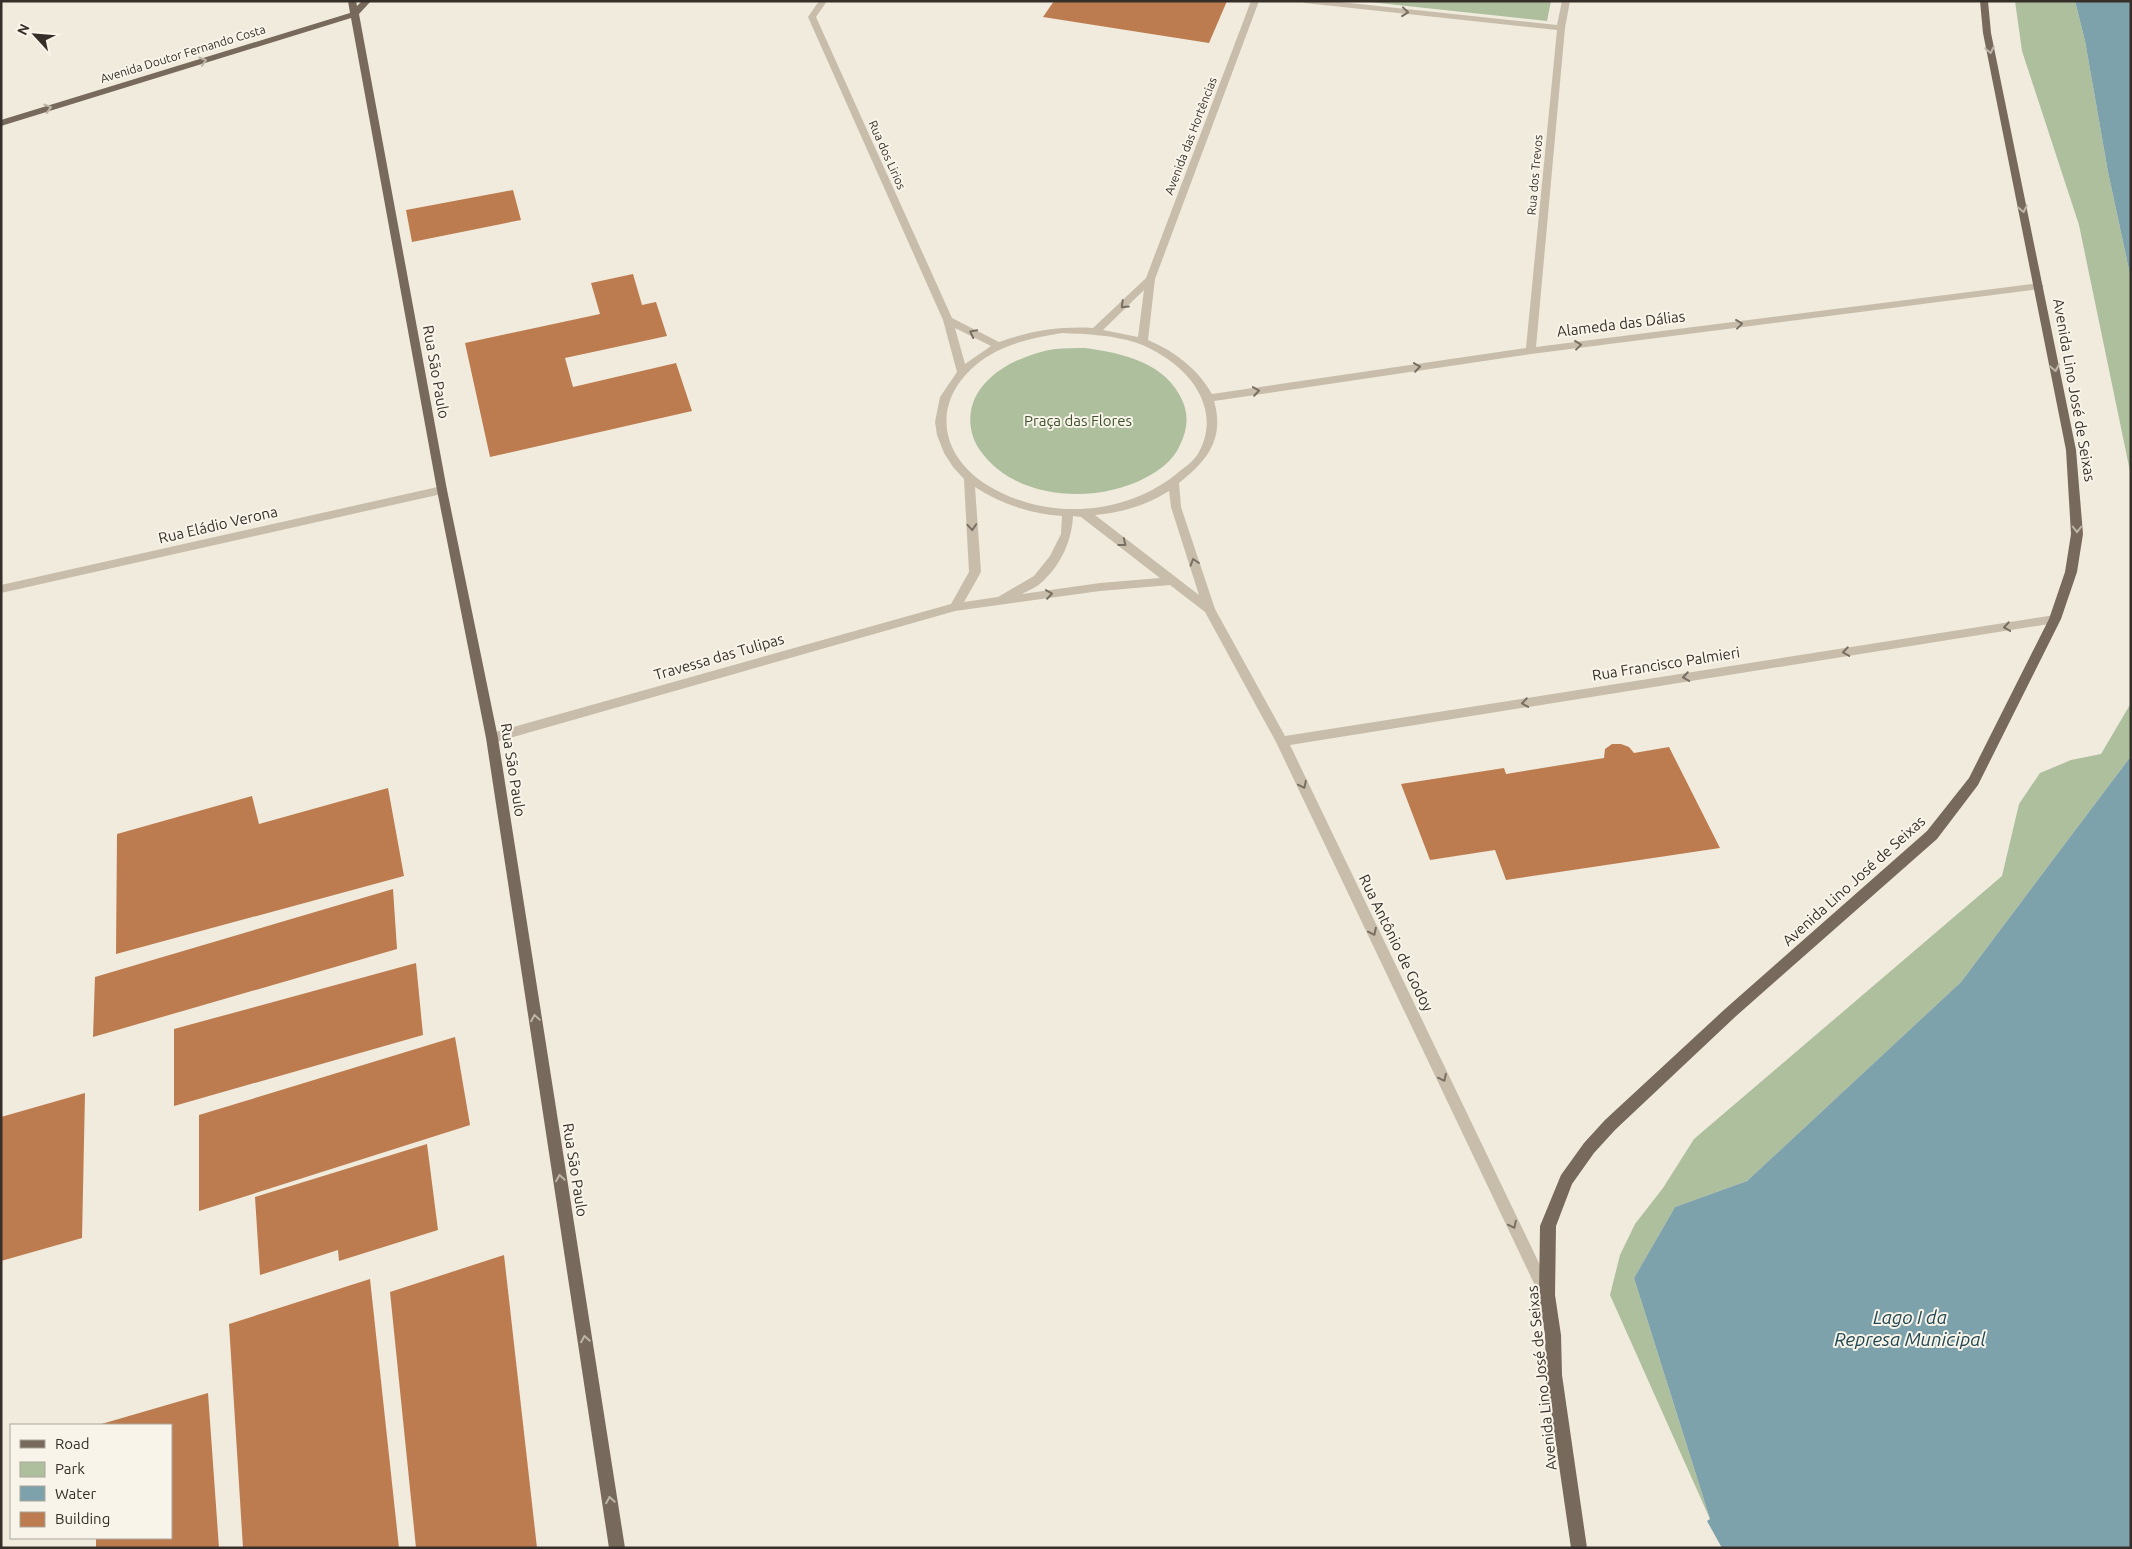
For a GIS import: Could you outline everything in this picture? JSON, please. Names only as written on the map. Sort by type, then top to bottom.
[{"type":"main road","name":"Avenida Doutor Fernando Costa","points":[[1,123],[353,8],[367,1]]},
{"type":"main road","name":"Avenida Lino José de Seixas","points":[[1579,1548],[1554,1374],[1553,1335],[1547,1295],[1548,1226],[1566,1180],[1589,1148],[1610,1125],[1730,1013],[1932,835],[1974,780],[2055,619],[2071,572],[2077,534],[2071,450],[1994,71],[1987,33],[1984,1]]},
{"type":"main road","name":"Rua São Paulo","points":[[353,8],[442,490],[492,738],[617,1548]]},
{"type":"street","name":"Rua dos Lirios","points":[[823,1],[812,17],[948,320],[962,370]]},
{"type":"street","name":"Avenida das Hortências","points":[[1143,341],[1150,279],[1255,1]]},
{"type":"street","points":[[1305,1],[1562,28]]},
{"type":"street","name":"Rua dos Trevos","points":[[1531,351],[1566,1]]},
{"type":"street","name":"Avenida das Hortências","points":[[1097,330],[1150,279]]},
{"type":"street","name":"Alameda das Dálias","points":[[1208,398],[1531,351],[2039,286]]},
{"type":"street","points":[[948,320],[998,346]]},
{"type":"street","points":[[1062,330],[1097,330],[1121,334],[1143,341],[1172,356],[1194,375],[1208,398],[1212,428],[1200,458],[1174,484],[1148,499],[1118,508],[1084,513],[1068,513],[1030,507],[996,496],[969,478],[947,453],[939,424],[944,396],[962,370],[978,357],[998,346],[1029,335],[1062,330]]},
{"type":"street","points":[[955,607],[975,572],[969,478]]},
{"type":"street","name":"Rua Antônio de Godoy","points":[[1174,484],[1176,506],[1209,608],[1282,741],[1547,1295]]},
{"type":"street","name":"Rua Eládio Verona","points":[[1,589],[442,490]]},
{"type":"street","name":"Travessa das Tulipas","points":[[1001,601],[1038,579],[1055,558],[1067,534],[1068,513]]},
{"type":"street","name":"Rua Antônio de Godoy","points":[[1084,513],[1170,581],[1209,608]]},
{"type":"street","name":"Travessa das Tulipas","points":[[492,738],[955,607],[1100,587],[1170,581]]},
{"type":"street","name":"Rua Francisco Palmieri","points":[[1282,741],[2055,619]]},
{"type":"green space","points":[[1360,1],[1551,1],[1547,21]]},
{"type":"green space","points":[[2015,1],[2075,1],[2085,41],[2108,172],[2131,279],[2131,476],[2079,225],[2022,51]]},
{"type":"green space","name":"Praça das Flores","points":[[1085,348],[1114,353],[1142,362],[1155,369],[1176,389],[1183,402],[1187,419],[1186,429],[1174,456],[1161,468],[1145,478],[1104,492],[1081,494],[1058,493],[1036,488],[1015,480],[997,469],[978,448],[971,429],[971,409],[979,392],[996,373],[1031,355],[1055,349]]},
{"type":"green space","points":[[2131,703],[2131,756],[1961,982],[1747,1181],[1675,1207],[1634,1278],[1710,1519],[1610,1295],[1620,1255],[1635,1224],[1663,1188],[1694,1139],[2002,876],[2019,804],[2040,773],[2071,760],[2101,754]]},
{"type":"water","points":[[2075,1],[2131,1],[2131,279],[2108,172],[2085,41]]},
{"type":"water","name":"Lago I da Represa Municipal","points":[[2131,756],[2131,1548],[1722,1548],[1707,1521],[1710,1519],[1634,1278],[1675,1207],[1747,1181],[1961,982]]},
{"type":"building","points":[[1054,1],[1227,1],[1209,43],[1043,17]]},
{"type":"building","points":[[513,190],[521,220],[412,242],[406,210]]},
{"type":"building","points":[[633,274],[642,305],[656,302],[667,336],[565,358],[573,387],[676,363],[692,411],[490,457],[465,343],[600,314],[591,283]]},
{"type":"building","points":[[1612,744],[1621,744],[1629,747],[1634,753],[1669,747],[1720,848],[1506,880],[1495,850],[1430,860],[1401,784],[1504,768],[1506,774],[1604,758],[1605,749]]},
{"type":"building","points":[[388,788],[404,876],[116,954],[117,834],[252,796],[259,824]]},
{"type":"building","points":[[393,889],[397,949],[93,1037],[95,977]]},
{"type":"building","points":[[416,963],[423,1035],[174,1106],[174,1029]]},
{"type":"building","points":[[455,1037],[470,1125],[199,1211],[199,1115]]},
{"type":"building","points":[[85,1093],[82,1238],[1,1261],[1,1117]]},
{"type":"building","points":[[427,1144],[438,1230],[339,1261],[338,1250],[260,1275],[255,1197]]},
{"type":"building","points":[[504,1255],[537,1548],[416,1548],[390,1292]]},
{"type":"building","points":[[370,1279],[399,1548],[243,1548],[229,1324]]},
{"type":"building","points":[[208,1393],[219,1548],[96,1548],[96,1539],[172,1539],[172,1424],[101,1424]]}]
